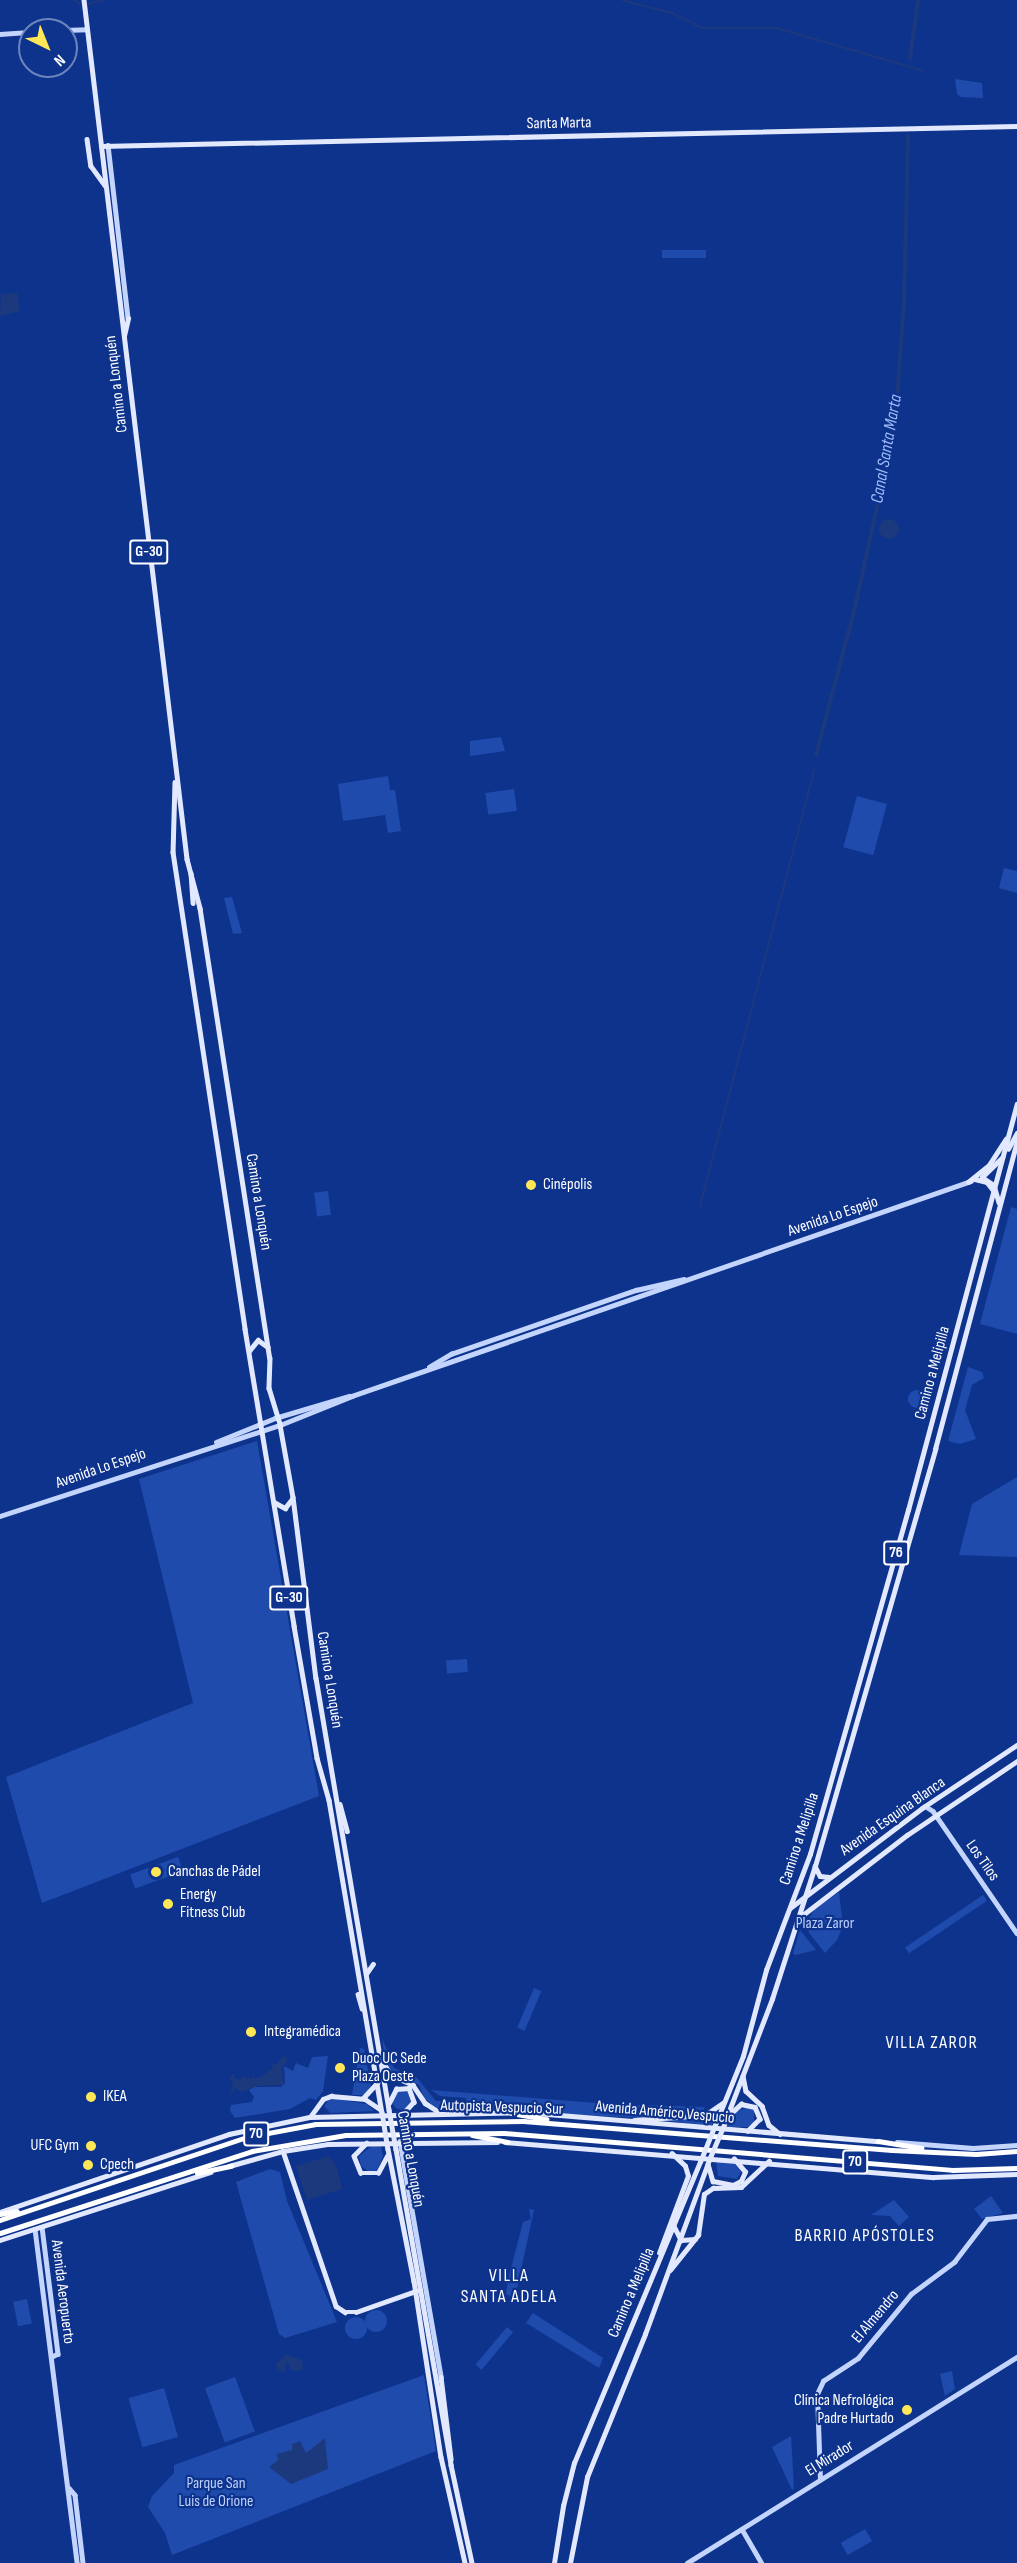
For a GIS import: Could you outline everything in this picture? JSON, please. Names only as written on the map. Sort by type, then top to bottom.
[{"type":"highway","points":[[512,2113],[568,2124]]},
{"type":"highway","name":"Autopista Vespucio Sur","points":[[0,2220],[247,2137],[294,2126],[435,2120],[568,2124],[934,2152],[1017,2151]]},
{"type":"highway","points":[[462,2132],[507,2142]]},
{"type":"highway","name":"Autopista Vespucio Sur","points":[[0,2233],[252,2151],[303,2140],[361,2134],[462,2132],[963,2171],[1017,2168]]},
{"type":"highway","points":[[878,2141],[934,2152]]},
{"type":"highway","points":[[163,2180],[231,2166]]},
{"type":"highway","points":[[0,2213],[42,2206]]},
{"type":"main road","name":"Camino a Lonquén","points":[[84,0],[175,766],[191,873],[200,908],[269,1348],[268,1388],[275,1418],[280,1425],[303,1560],[304,1604],[396,2149],[441,2457],[465,2563]]},
{"type":"main road","points":[[78,29],[87,28]]},
{"type":"main road","points":[[0,34],[18,33]]},
{"type":"main road","name":"Santa Marta","points":[[101,146],[1017,126]]},
{"type":"main road","points":[[87,138],[91,166],[106,186]]},
{"type":"main road","name":"Camino a Lonquén","points":[[108,145],[128,318],[123,339]]},
{"type":"main road","name":"Camino a Lonquén","points":[[175,766],[171,838],[273,1501],[368,2025],[388,2149],[472,2563]]},
{"type":"main road","points":[[191,873],[192,903]]},
{"type":"main road","points":[[181,909],[192,903]]},
{"type":"main road","points":[[192,903],[200,908]]},
{"type":"main road","name":"Camino a Melipilla","points":[[554,2563],[572,2469],[746,2048],[760,1987],[786,1912],[810,1854],[947,1370],[1017,1104]]},
{"type":"main road","points":[[1000,1205],[995,1189],[982,1177],[1005,1154],[1017,1133]]},
{"type":"main road","points":[[968,1182],[989,1165],[1009,1135]]},
{"type":"main road","name":"Camino a Melipilla","points":[[570,2563],[587,2476],[744,2070],[815,1866],[917,1513],[1017,1141]]},
{"type":"main road","name":"Avenida Lo Espejo","points":[[0,1516],[211,1445],[280,1425],[352,1396],[982,1177]]},
{"type":"main road","points":[[975,1179],[987,1182],[995,1189]]},
{"type":"main road","points":[[982,1234],[991,1236]]},
{"type":"main road","name":"Avenida Lo Espejo","points":[[420,1372],[447,1356],[648,1286],[693,1278]]},
{"type":"main road","points":[[648,1286],[650,1293]]},
{"type":"main road","points":[[580,1310],[582,1317]]},
{"type":"main road","points":[[249,1351],[258,1340],[269,1348]]},
{"type":"main road","points":[[478,1345],[481,1352]]},
{"type":"main road","points":[[947,1370],[956,1372]]},
{"type":"main road","name":"Avenida Lo Espejo","points":[[211,1445],[275,1418],[352,1396]]},
{"type":"main road","points":[[273,1501],[285,1508],[292,1497]]},
{"type":"main road","points":[[908,1510],[917,1513]]},
{"type":"main road","name":"Avenida Esquina Blanca","points":[[786,1912],[829,1877],[1017,1745]]},
{"type":"main road","name":"Avenida Esquina Blanca","points":[[797,1922],[813,1904],[935,1815],[1017,1761]]},
{"type":"main road","points":[[336,1794],[347,1831]]},
{"type":"main road","name":"Los Tilos","points":[[928,1807],[1017,1933]]},
{"type":"main road","points":[[815,1866],[820,1876],[829,1877]]},
{"type":"main road","points":[[366,1974],[373,1964]]},
{"type":"main road","points":[[358,1994],[368,2025]]},
{"type":"main road","points":[[380,2055],[391,2075],[411,2083],[427,2105],[442,2113]]},
{"type":"main road","points":[[744,2070],[746,2091],[762,2106],[771,2128],[784,2136]]},
{"type":"main road","points":[[363,2098],[377,2082]]},
{"type":"main road","points":[[388,2108],[396,2089],[409,2088],[414,2102],[401,2114]]},
{"type":"main road","points":[[310,2117],[320,2103],[331,2096],[363,2098],[382,2111]]},
{"type":"main road","points":[[620,2121],[705,2115],[726,2098]]},
{"type":"main road","points":[[320,2103],[329,2116]]},
{"type":"main road","points":[[726,2118],[741,2104],[755,2107],[759,2121],[744,2132]]},
{"type":"main road","name":"Avenida Américo Vespucio","points":[[0,2213],[229,2134],[310,2117],[512,2113],[784,2136],[973,2148],[1017,2145]]},
{"type":"main road","name":"Camino a Lonquén","points":[[400,2141],[452,2442],[451,2465]]},
{"type":"main road","points":[[420,2141],[431,2143]]},
{"type":"main road","points":[[369,2142],[354,2156],[356,2168],[363,2173],[381,2171],[388,2149]]},
{"type":"main road","points":[[0,2240],[283,2151],[369,2142],[507,2142],[734,2158],[934,2177],[1017,2174]]},
{"type":"main road","points":[[283,2151],[339,2308],[356,2312],[418,2291]]},
{"type":"main road","points":[[658,2262],[688,2174],[670,2153]]},
{"type":"main road","points":[[709,2160],[713,2181],[733,2185],[745,2172],[734,2158]]},
{"type":"main road","points":[[666,2276],[697,2237],[704,2194],[713,2188],[741,2187],[768,2161]]},
{"type":"main road","name":"El Almendro","points":[[820,2480],[818,2394],[821,2383],[858,2358],[911,2294],[954,2262],[989,2218],[1017,2216]]},
{"type":"main road","points":[[674,2225],[678,2237],[688,2241],[697,2237]]},
{"type":"main road","name":"Avenida Aeropuerto","points":[[42,2227],[58,2354],[52,2357]]},
{"type":"main road","name":"Avenida Aeropuerto","points":[[35,2229],[68,2487],[72,2495],[83,2563]]},
{"type":"main road","points":[[39,2263],[46,2261]]},
{"type":"main road","name":"El Mirador","points":[[687,2563],[1017,2357]]},
{"type":"main road","name":"Avenida Aeropuerto","points":[[72,2495],[77,2563]]},
{"type":"main road","points":[[742,2529],[762,2563]]},
{"type":"green space","points":[[955,79],[982,83],[983,98],[961,97],[957,94]]},
{"type":"green space","points":[[662,250],[706,250],[706,258],[662,258]]},
{"type":"green space","points":[[501,737],[505,751],[470,756],[470,741]]},
{"type":"green space","points":[[388,776],[390,790],[395,790],[401,831],[388,833],[385,815],[343,821],[338,784]]},
{"type":"green space","points":[[514,789],[517,811],[488,815],[485,793]]},
{"type":"green space","points":[[857,796],[887,804],[873,855],[843,847]]},
{"type":"green space","points":[[1004,868],[1017,871],[1017,893],[999,888]]},
{"type":"green space","points":[[232,897],[242,933],[233,934],[224,898]]},
{"type":"green space","points":[[328,1191],[331,1215],[317,1217],[314,1193]]},
{"type":"green space","points":[[1011,1207],[1017,1209],[1017,1334],[980,1324]]},
{"type":"green space","points":[[968,1367],[982,1372],[984,1378],[972,1385],[965,1410],[976,1439],[960,1444],[948,1441]]},
{"type":"green space","points":[[917,1390],[923,1393],[926,1399],[923,1405],[917,1408],[911,1405],[908,1399],[911,1393]]},
{"type":"green space","points":[[257,1441],[319,1796],[42,1903],[6,1777],[193,1703],[139,1479]]},
{"type":"green space","points":[[1017,1477],[1017,1557],[959,1555],[972,1504]]},
{"type":"green space","points":[[467,1659],[468,1672],[447,1673],[446,1660]]},
{"type":"green space","name":"Canchas de Pádel","points":[[178,1857],[183,1871],[135,1889],[130,1874]]},
{"type":"green space","name":"Plaza Zaror","points":[[839,1892],[843,1926],[837,1940],[825,1953],[809,1933],[807,1922],[814,1910]]},
{"type":"green space","points":[[983,1895],[987,1901],[909,1953],[905,1948]]},
{"type":"green space","points":[[800,1930],[816,1950],[795,1955],[793,1953]]},
{"type":"green space","points":[[534,1988],[541,1991],[525,2031],[517,2028]]},
{"type":"green space","points":[[382,2038],[394,2068],[417,2078],[436,2101],[459,2101],[461,2108],[436,2108],[424,2098],[419,2085],[394,2074],[385,2060]]},
{"type":"green space","points":[[360,2048],[364,2049],[371,2086],[363,2095],[352,2095]]},
{"type":"green space","points":[[328,2056],[323,2091],[316,2100],[310,2098],[290,2109],[235,2118],[230,2111],[231,2105],[252,2102],[254,2097],[249,2090],[254,2087],[281,2087],[285,2083],[284,2066],[293,2071],[296,2063],[308,2068],[312,2057]]},
{"type":"green space","points":[[402,2090],[409,2093],[412,2100],[409,2107],[402,2110],[395,2107],[392,2100],[395,2093]]},
{"type":"green space","points":[[431,2090],[608,2104],[705,2107],[703,2111],[640,2118],[467,2109],[466,2098],[440,2096]]},
{"type":"green space","points":[[330,2098],[367,2104],[374,2111],[330,2113],[324,2106]]},
{"type":"green space","points":[[748,2107],[754,2110],[754,2123],[748,2127],[728,2127],[735,2112]]},
{"type":"green space","points":[[717,2111],[711,2127],[656,2119],[700,2117]]},
{"type":"green space","points":[[372,2146],[381,2146],[383,2157],[377,2170],[369,2172],[361,2166],[359,2156]]},
{"type":"green space","points":[[716,2162],[735,2162],[741,2172],[737,2179],[718,2176]]},
{"type":"green space","points":[[270,2169],[280,2172],[287,2201],[337,2322],[285,2338],[279,2334],[236,2182]]},
{"type":"green space","points":[[991,2196],[1003,2213],[982,2219],[974,2209]]},
{"type":"green space","points":[[894,2200],[909,2217],[899,2226],[890,2216],[871,2215]]},
{"type":"green space","points":[[529,2209],[534,2210],[515,2298],[506,2294],[508,2280],[523,2222],[531,2219]]},
{"type":"green space","points":[[27,2299],[32,2324],[18,2326],[13,2302]]},
{"type":"green space","points":[[376,2310],[384,2313],[387,2321],[384,2329],[376,2332],[368,2329],[365,2321],[368,2313]]},
{"type":"green space","points":[[533,2313],[603,2358],[599,2368],[526,2323]]},
{"type":"green space","points":[[356,2317],[364,2320],[367,2328],[364,2336],[356,2339],[348,2336],[345,2328],[348,2320]]},
{"type":"green space","points":[[507,2327],[513,2332],[482,2370],[476,2365]]},
{"type":"green space","points":[[952,2371],[955,2389],[945,2396],[940,2374]]},
{"type":"green space","name":"Parque San Luis de Orione","points":[[424,2375],[436,2451],[172,2555],[165,2533],[148,2507],[152,2496],[174,2473],[174,2465]]},
{"type":"green space","points":[[235,2377],[255,2432],[225,2442],[205,2388]]},
{"type":"green space","points":[[164,2388],[178,2437],[142,2447],[128,2398]]},
{"type":"green space","points":[[791,2436],[794,2489],[792,2490],[772,2447]]},
{"type":"green space","points":[[865,2529],[872,2541],[848,2555],[841,2543]]},
{"type":"shaded area","points":[[17,293],[20,311],[0,316],[1,294]]},
{"type":"shaded area","points":[[889,519],[896,522],[899,529],[896,536],[889,539],[882,536],[879,529],[882,522]]},
{"type":"shaded area","points":[[283,2056],[288,2058],[282,2069],[284,2085],[257,2086],[242,2092],[234,2088],[232,2095],[240,2096],[230,2095],[233,2084],[229,2076],[235,2074],[234,2078],[241,2080],[242,2076],[252,2079],[253,2074],[255,2079],[261,2077],[273,2068],[272,2062],[276,2065]]},
{"type":"shaded area","points":[[329,2156],[336,2165],[342,2189],[307,2200],[296,2166]]},
{"type":"shaded area","points":[[286,2355],[302,2360],[303,2370],[292,2371],[287,2362],[285,2372],[277,2371],[276,2364]]},
{"type":"shaded area","points":[[325,2438],[328,2469],[291,2484],[269,2467],[278,2460],[277,2454],[292,2450],[292,2444],[300,2441],[306,2453]]},
{"type":"waterway","points":[[74,0],[81,4]]},
{"type":"waterway","points":[[88,4],[104,0]]},
{"type":"waterway","points":[[622,0],[672,13],[703,28],[777,28],[924,71]]},
{"type":"waterway","name":"Canal Santa Marta","points":[[910,58],[918,0]]},
{"type":"waterway","name":"Canal Santa Marta","points":[[816,755],[855,607],[895,425],[904,303],[908,136]]},
{"type":"waterway","points":[[700,1206],[814,771]]},
{"type":"place","name":"Cinépolis","points":[[531,1185]]},
{"type":"place","name":"Canchas de Pádel","points":[[156,1872]]},
{"type":"place","name":"Energy Fitness Club","points":[[168,1904]]},
{"type":"place","name":"Integramédica","points":[[251,2032]]},
{"type":"place","name":"Duoc UC Sede Plaza Oeste","points":[[340,2068]]},
{"type":"place","name":"IKEA","points":[[91,2097]]},
{"type":"place","name":"UFC Gym","points":[[91,2146]]},
{"type":"place","name":"Cpech","points":[[88,2165]]},
{"type":"place","name":"Clínica Nefrológica Padre Hurtado","points":[[907,2410]]},
{"type":"district","name":"VILLA ZAROR","points":[[932,2043]]},
{"type":"district","name":"BARRIO APÓSTOLES","points":[[865,2236]]},
{"type":"district","name":"VILLA SANTA ADELA","points":[[509,2287]]}]
